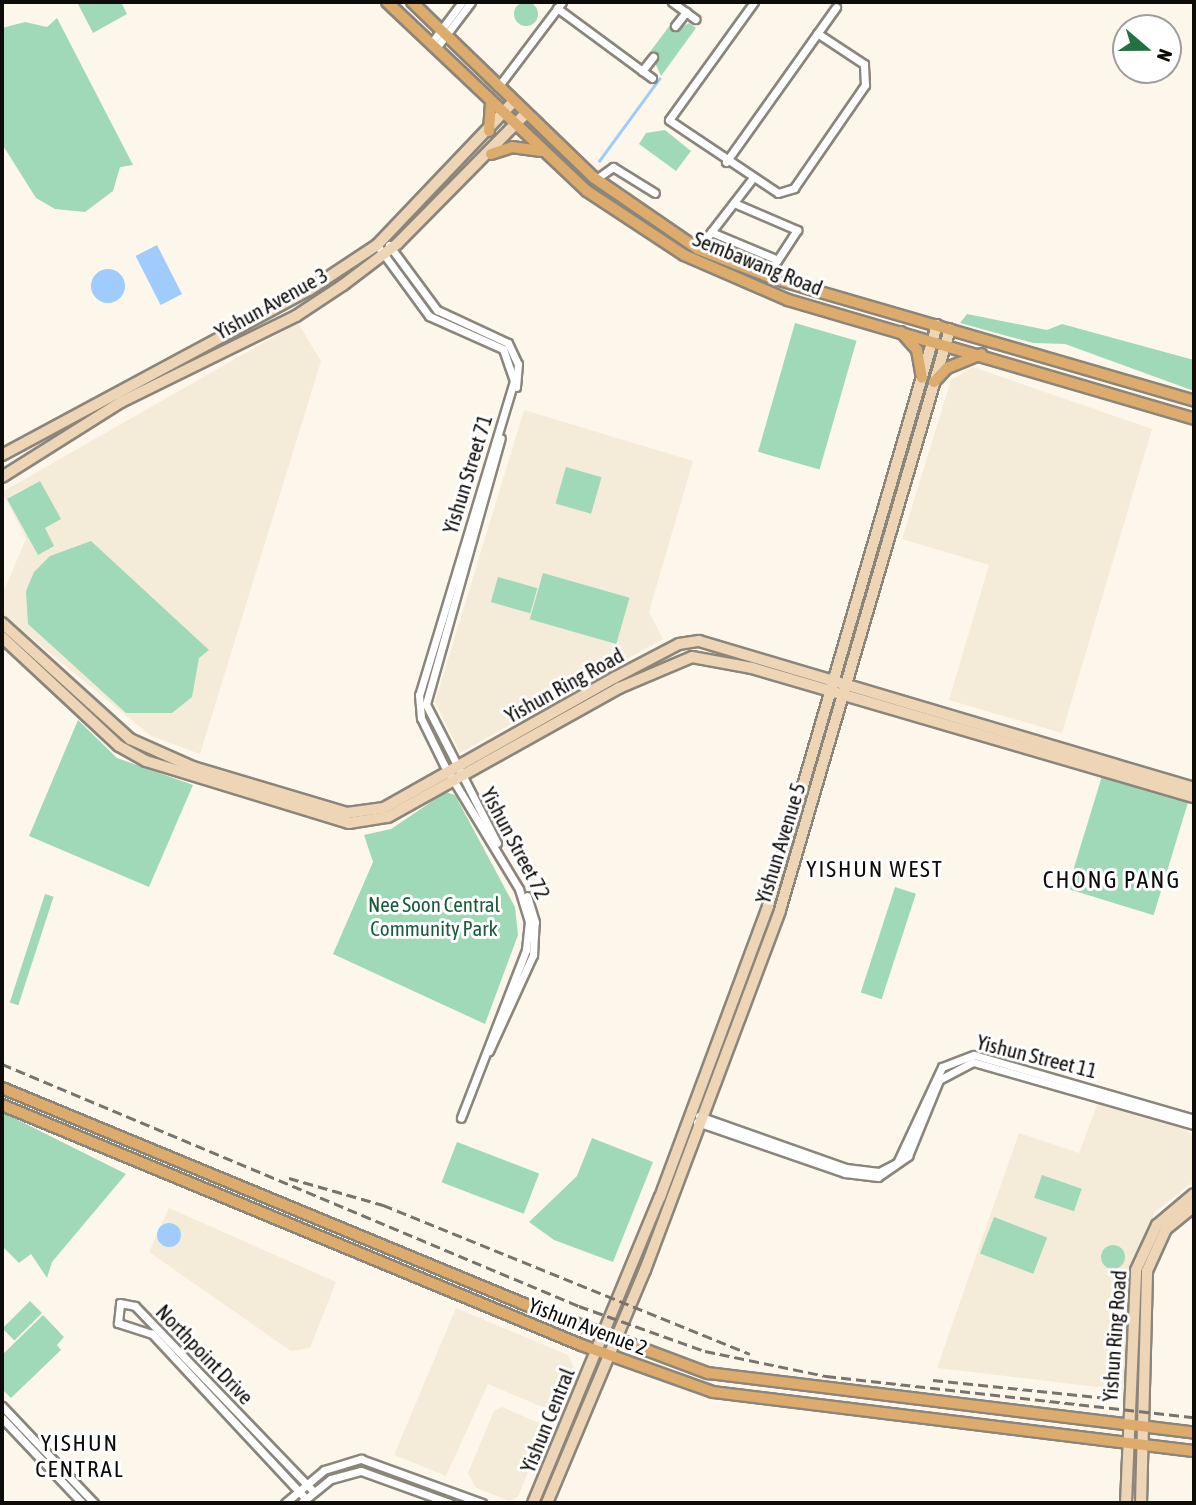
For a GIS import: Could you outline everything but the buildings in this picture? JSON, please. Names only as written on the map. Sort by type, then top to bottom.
[{"type":"main road","name":"Sembawang Road","points":[[387,2],[434,45],[501,116],[541,151],[628,222],[684,255],[788,300],[981,354],[1194,419]]},
{"type":"main road","name":"Sembawang Road","points":[[412,2],[445,32],[512,103],[596,179],[698,249],[772,278],[1194,401]]},
{"type":"main road","name":"Yishun Avenue 3","points":[[2,454],[309,290],[381,242],[489,131],[512,103]]},
{"type":"main road","points":[[489,131],[491,104]]},
{"type":"main road","name":"Yishun Avenue 3","points":[[2,477],[121,402],[296,316],[388,252],[491,154],[524,114]]},
{"type":"main road","points":[[491,154],[512,147],[541,151]]},
{"type":"main road","name":"Yishun Avenue 5","points":[[610,1356],[780,910],[843,694],[928,380],[937,325]]},
{"type":"main road","name":"Yishun Avenue 5","points":[[596,1351],[691,1116],[771,897],[831,691],[928,380],[946,344],[950,329]]},
{"type":"main road","points":[[901,332],[917,351],[928,380],[947,368],[981,354]]},
{"type":"main road","name":"Yishun Ring Road","points":[[2,623],[123,735],[193,767],[360,814],[384,808],[678,660],[728,662],[1194,797]]},
{"type":"main road","name":"Yishun Ring Road","points":[[2,637],[119,746],[325,818],[372,822],[679,643],[719,643],[1194,788]]},
{"type":"main road","name":"Yishun Avenue 2","points":[[2,1087],[603,1335],[727,1377],[1194,1433]]},
{"type":"main road","name":"Yishun Avenue 2","points":[[2,1105],[596,1351],[713,1392],[1194,1451]]},
{"type":"main road","name":"Yishun Ring Road","points":[[1126,1503],[1127,1427],[1136,1270],[1157,1225],[1194,1194]]},
{"type":"main road","name":"Yishun Ring Road","points":[[1140,1503],[1147,1271],[1166,1229],[1194,1206]]},
{"type":"main road","name":"Yishun Central","points":[[533,1503],[596,1351]]},
{"type":"main road","name":"Yishun Central","points":[[547,1503],[610,1356]]},
{"type":"main road","points":[[727,1377],[743,1384],[748,1398]]},
{"type":"street","points":[[458,14],[462,2]]},
{"type":"street","points":[[434,45],[471,2]]},
{"type":"street","points":[[672,2],[695,19]]},
{"type":"street","points":[[754,2],[669,116],[673,126],[726,163],[778,193],[793,188],[864,89],[864,64],[817,33]]},
{"type":"street","points":[[498,87],[559,5],[652,78]]},
{"type":"street","points":[[726,163],[836,7]]},
{"type":"street","points":[[675,26],[686,12]]},
{"type":"street","points":[[642,71],[653,57]]},
{"type":"street","points":[[596,179],[613,167],[655,194]]},
{"type":"street","points":[[698,249],[752,179]]},
{"type":"street","points":[[734,203],[797,230],[777,261],[772,278]]},
{"type":"street","points":[[712,232],[777,261]]},
{"type":"street","name":"Yishun Street 71","points":[[381,242],[445,327],[503,349],[514,381],[419,695],[421,718],[454,773]]},
{"type":"street","name":"Yishun Street 71","points":[[388,252],[449,316],[508,343],[519,376],[426,695],[427,712],[454,773]]},
{"type":"street","points":[[445,327],[449,316]]},
{"type":"street","name":"Yishun Street 72","points":[[454,773],[535,922],[529,965],[486,1054],[461,1118]]},
{"type":"street","name":"Yishun Street 11","points":[[702,1120],[846,1168],[879,1172],[903,1153],[936,1074],[952,1060],[974,1055],[1194,1119]]},
{"type":"street","name":"Yishun Street 11","points":[[691,1116],[845,1173],[878,1177],[908,1156],[939,1080],[973,1062],[1194,1125]]},
{"type":"street","name":"Northpoint Drive","points":[[304,1501],[298,1490],[152,1334],[118,1323],[120,1303],[135,1306],[314,1492]]},
{"type":"street","points":[[2,1406],[94,1503]]},
{"type":"street","points":[[2,1418],[82,1503]]},
{"type":"street","points":[[285,1503],[306,1483],[333,1465],[361,1460],[482,1503]]},
{"type":"street","points":[[304,1501],[338,1475],[371,1472],[450,1503]]},
{"type":"shaded area","points":[[298,323],[321,361],[200,754],[151,736],[2,614],[2,595],[26,539],[2,492]]},
{"type":"shaded area","points":[[973,367],[1152,429],[1062,733],[949,700],[989,565],[902,539],[951,380]]},
{"type":"shaded area","points":[[524,410],[693,461],[649,612],[663,639],[460,753],[435,702]]},
{"type":"shaded area","points":[[1099,1100],[1183,1127],[1194,1137],[1194,1181],[1155,1212],[1133,1263],[1123,1390],[937,1368],[1019,1133],[1079,1153]]},
{"type":"shaded area","points":[[169,1208],[336,1282],[310,1348],[291,1351],[149,1252]]},
{"type":"shaded area","points":[[456,1308],[568,1355],[574,1367],[552,1411],[488,1384],[446,1476],[394,1455]]},
{"type":"shaded area","points":[[502,1407],[546,1426],[518,1497],[509,1501],[476,1488],[468,1473],[494,1411]]},
{"type":"green space","points":[[77,2],[121,2],[127,14],[93,33]]},
{"type":"green space","points":[[526,2],[537,9],[538,14],[531,25],[526,26],[515,19],[514,14],[521,3]]},
{"type":"green space","points":[[57,18],[133,165],[120,167],[113,191],[85,212],[55,209],[36,198],[2,144],[2,28],[25,22],[47,27]]},
{"type":"green space","points":[[689,23],[696,28],[661,76],[650,52],[670,25],[676,30]]},
{"type":"green space","points":[[665,130],[691,151],[676,171],[639,144],[646,133]]},
{"type":"green space","points":[[967,314],[1047,330],[1062,324],[1194,360],[1194,391],[1065,344],[1033,343],[960,323]]},
{"type":"green space","points":[[795,323],[857,341],[820,469],[758,452]]},
{"type":"green space","points":[[566,467],[602,477],[591,514],[556,504]]},
{"type":"green space","points":[[40,481],[61,519],[45,528],[54,546],[38,555],[7,499]]},
{"type":"green space","points":[[91,541],[209,650],[199,658],[192,697],[172,713],[126,713],[28,624],[26,591],[34,572],[50,556]]},
{"type":"green space","points":[[543,573],[630,598],[616,644],[530,619]]},
{"type":"green space","points":[[498,577],[537,588],[530,613],[491,602]]},
{"type":"green space","points":[[78,720],[117,758],[193,785],[149,887],[29,836]]},
{"type":"green space","points":[[1102,776],[1188,802],[1154,915],[1068,889]]},
{"type":"green space","name":"Nee Soon Central Community Park","points":[[446,792],[455,795],[515,907],[518,935],[485,1024],[333,954],[373,862],[364,835],[391,829]]},
{"type":"green space","points":[[895,887],[916,894],[882,999],[861,993]]},
{"type":"green space","points":[[45,894],[54,897],[18,1005],[10,1002]]},
{"type":"green space","points":[[2,1112],[126,1174],[52,1262],[47,1278],[31,1254],[19,1263],[2,1246]]},
{"type":"green space","points":[[592,1138],[653,1162],[613,1262],[554,1240],[529,1222],[577,1176]]},
{"type":"green space","points":[[457,1142],[539,1174],[524,1214],[442,1182]]},
{"type":"green space","points":[[1042,1175],[1082,1189],[1074,1211],[1034,1198]]},
{"type":"green space","points":[[994,1217],[1047,1237],[1033,1274],[980,1253]]},
{"type":"green space","points":[[1113,1245],[1122,1248],[1125,1257],[1122,1266],[1113,1269],[1104,1266],[1101,1257],[1104,1248]]},
{"type":"green space","points":[[30,1301],[42,1313],[14,1341],[2,1329]]},
{"type":"green space","points":[[43,1315],[64,1337],[57,1345],[61,1350],[11,1398],[2,1389],[2,1355]]},
{"type":"water","points":[[157,245],[182,294],[161,305],[136,256]]},
{"type":"water","points":[[108,269],[120,274],[125,286],[120,298],[108,303],[96,298],[91,286],[96,274]]},
{"type":"water","points":[[169,1223],[178,1226],[181,1235],[178,1244],[169,1247],[160,1244],[157,1235],[160,1226]]},
{"type":"waterway","points":[[599,161],[659,79]]},
{"type":"railway","points":[[2,1064],[579,1306],[705,1351],[826,1376],[1194,1417]]},
{"type":"railway","points":[[289,1178],[383,1205],[750,1354]]},
{"type":"railway","points":[[933,1380],[1107,1398]]},
{"type":"district","name":"YISHUN WEST","points":[[875,869]]},
{"type":"district","name":"CHONG PANG","points":[[1112,880]]},
{"type":"district","name":"YISHUN CENTRAL","points":[[80,1456]]}]
